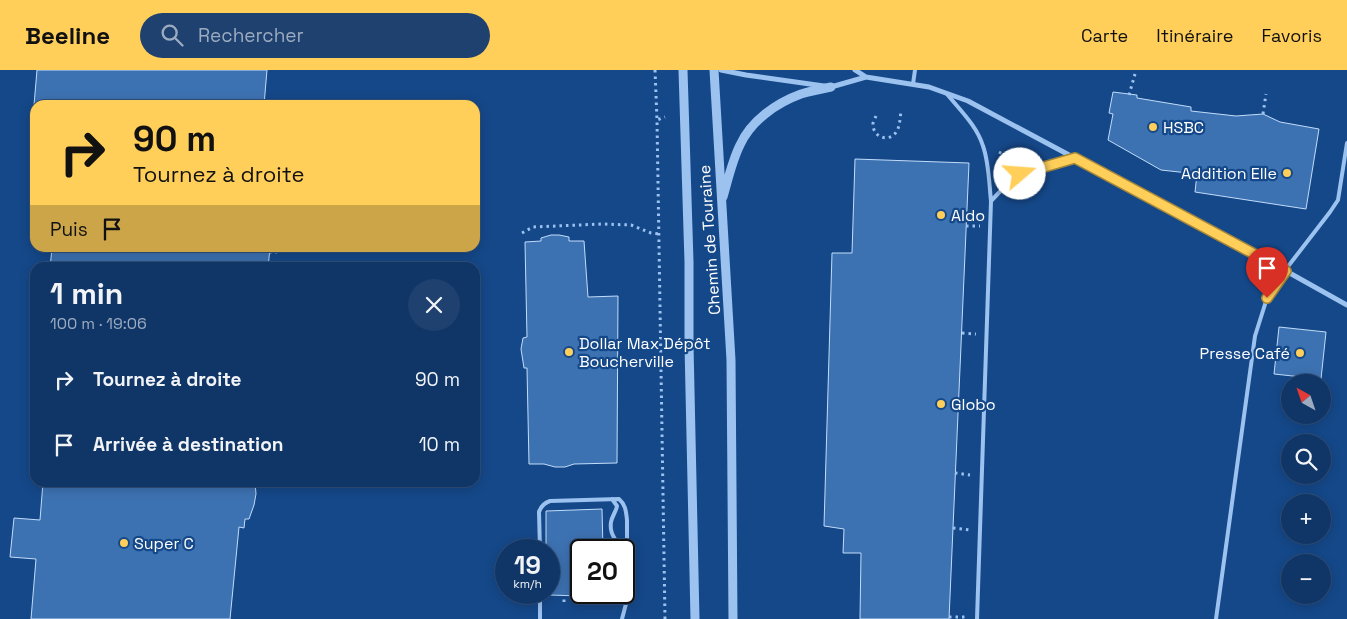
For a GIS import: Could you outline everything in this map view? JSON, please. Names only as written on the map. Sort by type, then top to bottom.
[{"type":"street","name":"Chemin de Touraine","points":[[682,70],[689,262],[695,619]]},
{"type":"street","name":"Chemin de Touraine","points":[[714,70],[731,360],[733,619]]},
{"type":"street","points":[[721,70],[831,87]]},
{"type":"street","points":[[855,70],[866,77],[913,84],[968,100],[1347,305]]},
{"type":"street","points":[[721,202],[740,145],[756,122],[775,107],[801,94],[866,77]]},
{"type":"lane","points":[[913,84],[915,70]]},
{"type":"lane","points":[[945,92],[971,123],[983,144],[988,166],[991,201],[976,619]]},
{"type":"lane","points":[[1216,619],[1255,336],[1267,298],[1338,200],[1347,143]]},
{"type":"lane","points":[[991,201],[1010,181],[1020,174],[1075,158]]},
{"type":"lane","points":[[612,499],[616,502],[617,506],[611,522],[614,539]]},
{"type":"lane","points":[[540,539],[539,512],[544,503],[550,501],[619,499],[624,503],[626,510],[627,539]]},
{"type":"lane","points":[[540,604],[540,618]]},
{"type":"lane","points":[[622,619],[627,604]]},
{"type":"path","points":[[655,70],[664,619]]},
{"type":"path","points":[[1129,94],[1135,74]]},
{"type":"path","points":[[1263,114],[1266,94]]},
{"type":"path","points":[[876,116],[873,123],[874,131],[878,136],[890,138],[897,130],[901,111]]},
{"type":"path","points":[[657,120],[665,118]]},
{"type":"path","points":[[999,152],[1022,166]]},
{"type":"path","points":[[522,233],[533,226],[602,224],[631,225],[658,234]]},
{"type":"path","points":[[269,252],[278,252]]},
{"type":"path","points":[[564,596],[564,602]]},
{"type":"building","points":[[37,70],[267,70],[264,100],[34,100]]},
{"type":"building","points":[[1113,92],[1137,95],[1137,98],[1191,107],[1191,111],[1236,116],[1263,114],[1280,122],[1319,129],[1306,209],[1195,192],[1197,174],[1161,170],[1108,140],[1113,114],[1109,113]]},
{"type":"building","points":[[855,159],[969,163],[949,619],[860,619],[861,553],[843,553],[844,529],[824,526],[832,253],[852,253]]},
{"type":"building","name":"Dollar Max Dépôt Boucherville","points":[[551,235],[569,237],[569,241],[584,241],[588,297],[618,296],[617,463],[574,464],[565,467],[529,464],[527,368],[524,368],[521,349],[523,338],[527,337],[525,242],[541,241],[541,238]]},
{"type":"building","points":[[52,252],[270,252],[269,262],[51,262]]},
{"type":"building","name":"Presse Café","points":[[1279,327],[1326,332],[1322,374],[1274,374]]},
{"type":"building","name":"Super C","points":[[43,487],[255,487],[254,505],[249,519],[245,519],[244,528],[239,527],[230,619],[31,619],[36,559],[10,557],[14,518],[40,520]]},
{"type":"building","points":[[602,509],[603,539],[570,539],[570,596],[560,595],[560,539],[546,539],[546,511]]},
{"type":"place","name":"HSBC","points":[[1153,127]]},
{"type":"place","name":"Addition Elle","points":[[1287,173]]},
{"type":"place","name":"Aldo","points":[[941,215]]},
{"type":"place","name":"Dollar Max Dépôt Boucherville","points":[[569,352]]},
{"type":"place","name":"Presse Café","points":[[1300,353]]},
{"type":"place","name":"Globo","points":[[941,404]]},
{"type":"place","name":"Super C","points":[[124,543]]},
{"type":"route","points":[[1020,174],[1075,158],[1286,271],[1276,282],[1267,298]]}]
